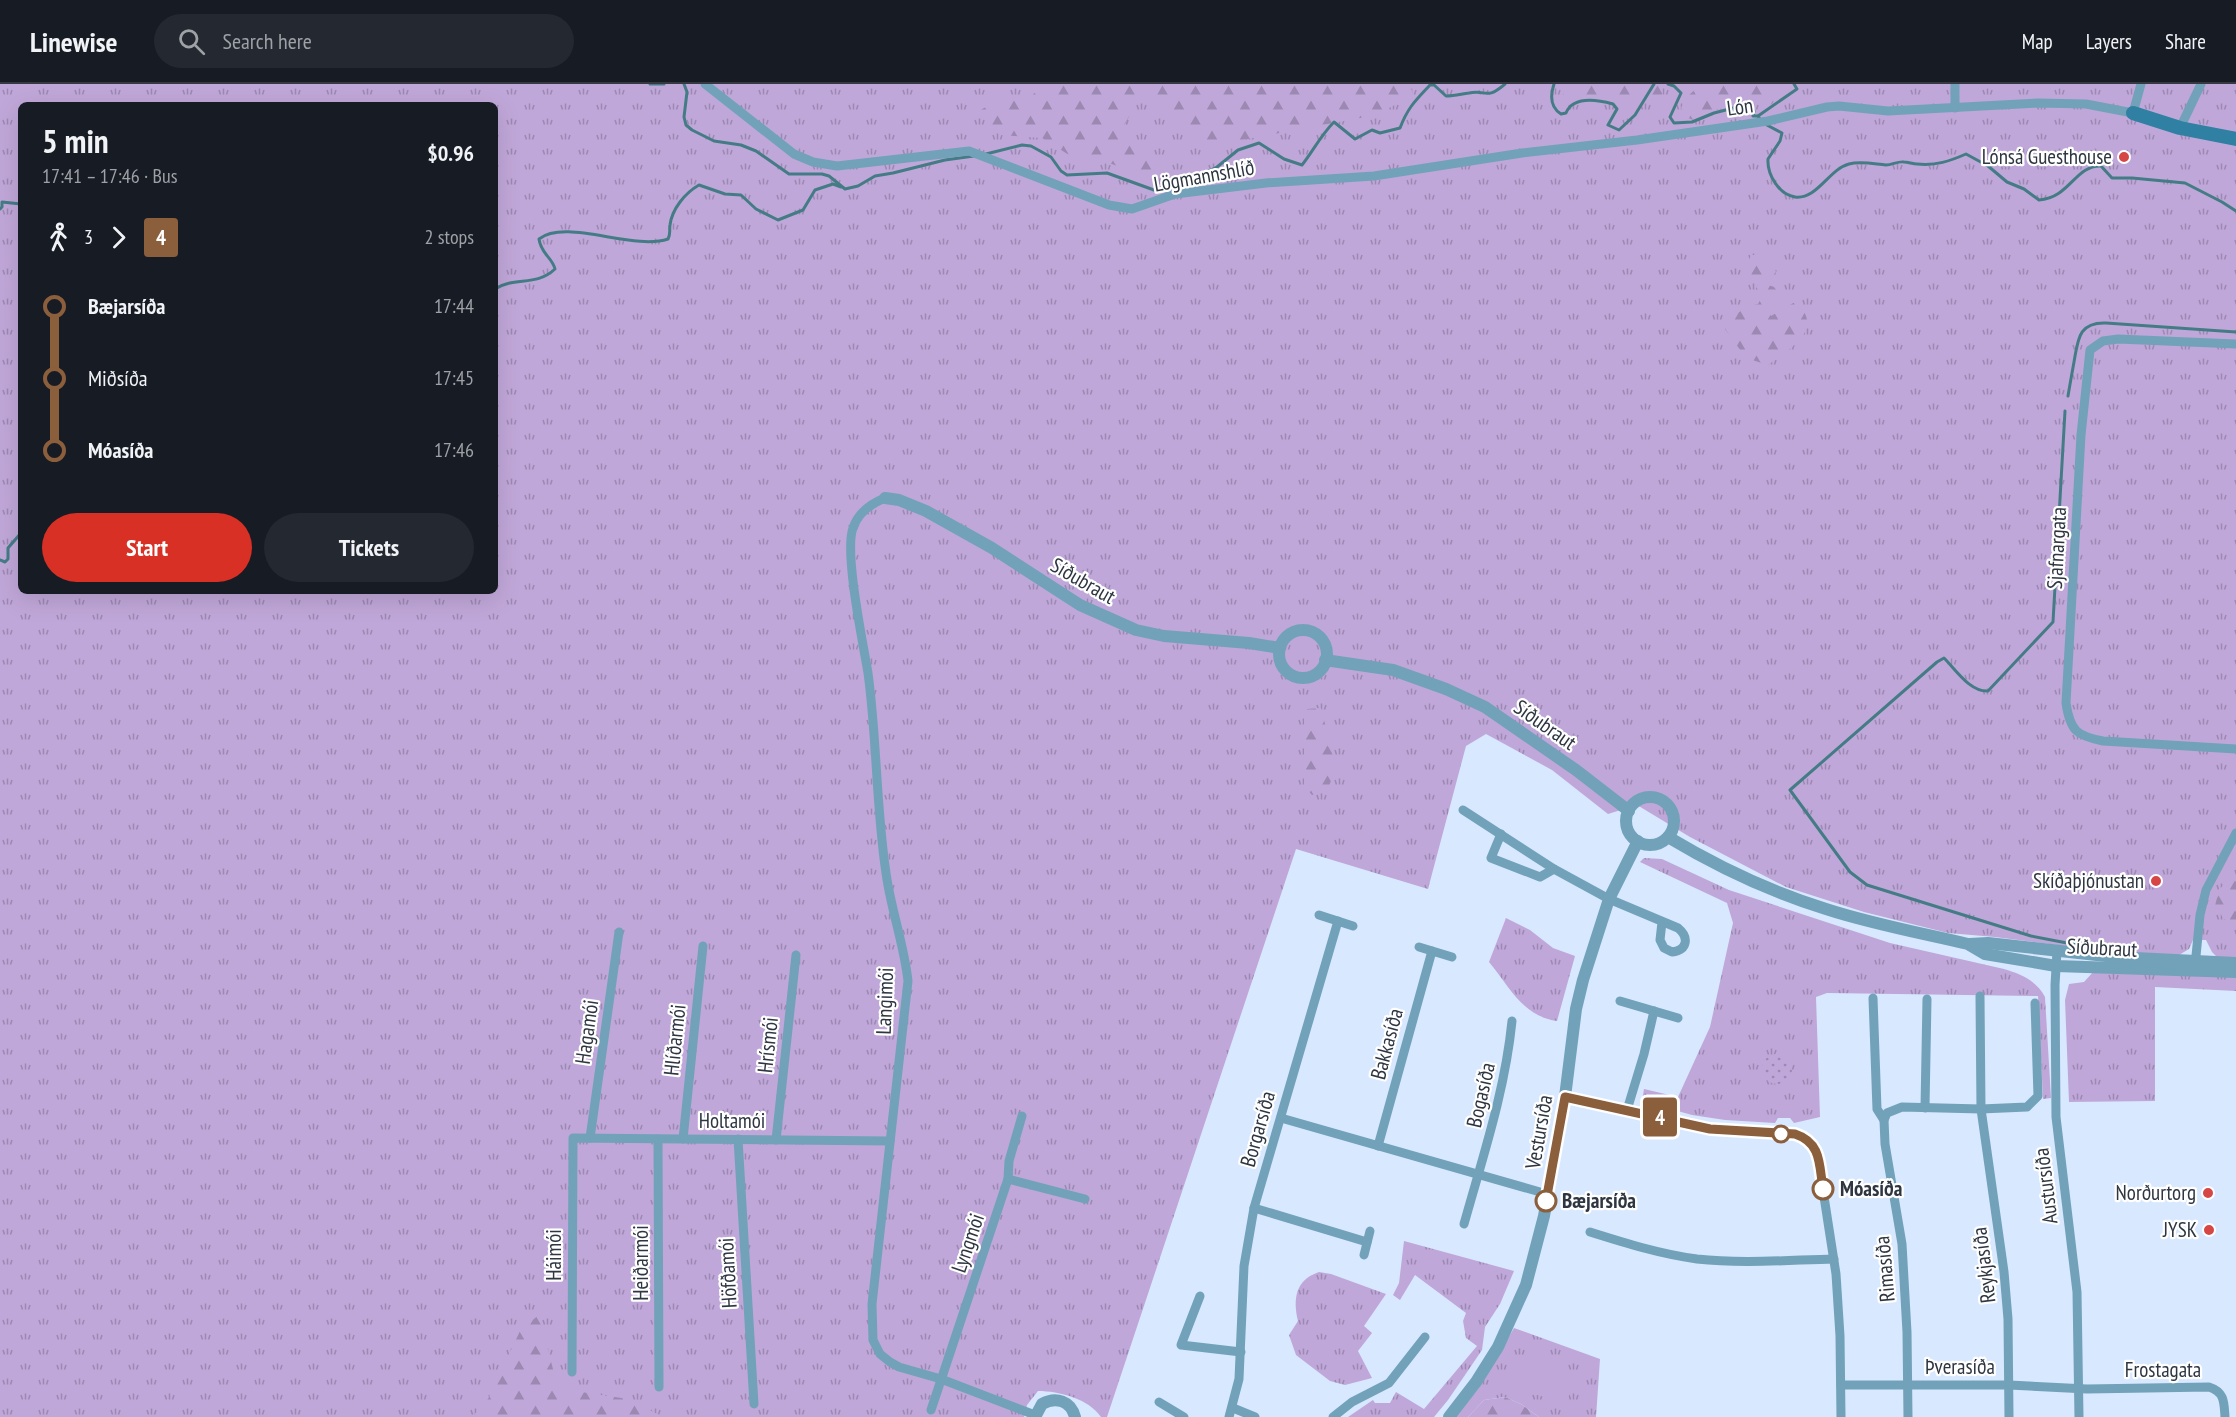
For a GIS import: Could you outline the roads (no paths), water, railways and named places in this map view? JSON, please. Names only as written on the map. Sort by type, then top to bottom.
[{"type":"main road","points":[[2133,113],[2180,128],[2236,140]]},
{"type":"street","name":"Lögmannshlíð","points":[[705,84],[794,154],[813,162],[837,166],[969,150],[1109,205],[1132,209],[1175,194],[1266,183],[1374,176],[1522,153],[1637,140]]},
{"type":"street","points":[[1955,84],[1955,108]]},
{"type":"street","points":[[2133,113],[2141,84]]},
{"type":"street","points":[[2180,128],[2201,84]]},
{"type":"street","name":"Lón","points":[[1637,140],[1768,121],[1839,106],[1888,111],[2038,103],[2086,104],[2133,113]]},
{"type":"street","name":"Sjafnargata","points":[[2236,344],[2118,339],[2103,341],[2090,350],[2082,435],[2066,703],[2067,715],[2073,727],[2082,736],[2103,741],[2236,749]]},
{"type":"street","name":"Síðubraut","points":[[885,498],[899,500],[945,521],[992,548],[1080,605],[1136,630],[1164,636],[1280,648]]},
{"type":"street","name":"Langimói","points":[[885,498],[862,512],[852,528],[850,539],[868,677],[885,866],[905,956],[908,981],[872,1304],[873,1340],[880,1354],[890,1362],[1035,1416]]},
{"type":"street","points":[[1309,631],[1322,640],[1326,648],[1325,660],[1321,669],[1315,674],[1308,677],[1296,676],[1283,666],[1280,660],[1280,648],[1286,637],[1293,632],[1309,631]]},
{"type":"street","name":"Síðubraut","points":[[1325,660],[1393,670],[1485,706],[1576,770],[1629,811]]},
{"type":"street","points":[[1645,798],[1653,798],[1666,803],[1674,816],[1674,823],[1668,837],[1652,845],[1638,841],[1628,829],[1627,817],[1633,805],[1645,798]]},
{"type":"street","points":[[1463,810],[1554,869],[1609,899],[1662,922]]},
{"type":"street","points":[[2195,966],[2200,915],[2206,890],[2236,832]]},
{"type":"street","points":[[1501,834],[1491,858],[1540,877],[1554,869]]},
{"type":"street","name":"Síðubraut","points":[[1668,837],[1762,886],[1827,909],[1968,944],[1985,954],[2056,966],[2195,966],[2236,963]]},
{"type":"street","name":"Vestursíða","points":[[1449,1417],[1487,1365],[1517,1307],[1533,1262],[1565,1097],[1576,1009],[1583,980],[1609,899],[1638,841]]},
{"type":"street","points":[[1319,915],[1353,926]]},
{"type":"street","name":"Borgarsíða","points":[[1231,1413],[1239,1379],[1242,1352],[1244,1266],[1254,1208],[1338,921]]},
{"type":"street","name":"Hagamói","points":[[590,1138],[619,932]]},
{"type":"street","name":"Síðubraut","points":[[1968,944],[1988,943],[2236,972]]},
{"type":"street","name":"Hlíðarmói","points":[[683,1139],[703,946]]},
{"type":"street","points":[[1419,947],[1452,957]]},
{"type":"street","name":"Bakkasíða","points":[[1378,1146],[1432,951]]},
{"type":"street","name":"Austursíða","points":[[2057,951],[2056,1117],[2077,1292],[2079,1417]]},
{"type":"street","name":"Hrísmói","points":[[776,1140],[796,955]]},
{"type":"street","points":[[1980,996],[1981,1109]]},
{"type":"street","name":"Rimasíða","points":[[1873,998],[1877,1109],[1884,1120],[1885,1144],[1902,1244],[1909,1386],[1908,1417]]},
{"type":"street","points":[[1925,1108],[1927,999]]},
{"type":"street","points":[[1620,1001],[1678,1018]]},
{"type":"street","points":[[1884,1120],[1887,1113],[1902,1107],[1981,1109],[2027,1107],[2038,1096],[2035,1003]]},
{"type":"street","points":[[1627,1110],[1654,1011]]},
{"type":"street","name":"Bogasíða","points":[[1478,1174],[1492,1134],[1503,1089],[1512,1021]]},
{"type":"street","points":[[1565,1097],[1710,1129],[1795,1134],[1807,1140],[1816,1150],[1834,1259],[1840,1336],[1841,1417]]},
{"type":"street","name":"Reykjasíða","points":[[1981,1109],[2004,1272],[2009,1417]]},
{"type":"street","name":"Lyngmói","points":[[930,1410],[1008,1179],[1009,1161],[1022,1116]]},
{"type":"street","points":[[1281,1118],[1547,1194]]},
{"type":"street","name":"Holtamói","points":[[573,1138],[890,1141]]},
{"type":"street","name":"Háimói","points":[[572,1372],[573,1138]]},
{"type":"street","name":"Heiðarmói","points":[[658,1139],[659,1387]]},
{"type":"street","name":"Höfðamói","points":[[738,1139],[754,1404]]},
{"type":"street","points":[[1464,1224],[1478,1174]]},
{"type":"street","points":[[1008,1179],[1085,1199]]},
{"type":"street","points":[[1254,1208],[1367,1242]]},
{"type":"street","points":[[1364,1255],[1370,1231]]},
{"type":"street","points":[[1590,1232],[1645,1249],[1697,1259],[1737,1261],[1834,1259]]},
{"type":"street","points":[[1177,1356],[1200,1296]]},
{"type":"street","points":[[1333,1417],[1352,1402],[1389,1383],[1425,1337]]},
{"type":"street","points":[[1181,1345],[1242,1352]]},
{"type":"street","name":"Þverasíða","points":[[1841,1385],[2009,1385],[2079,1388]]},
{"type":"street","name":"Frostagata","points":[[2079,1388],[2213,1388],[2224,1399],[2225,1417]]},
{"type":"street","points":[[1035,1416],[1042,1404],[1054,1399],[1066,1402],[1075,1417]]},
{"type":"street","points":[[1159,1402],[1184,1417]]},
{"type":"street","points":[[1231,1413],[1255,1417]]},
{"type":"waterway","points":[[650,84],[664,84]]},
{"type":"waterway","points":[[684,84],[687,92],[684,117],[686,125],[692,130],[714,141],[741,145],[756,151],[789,174],[829,176],[845,189],[858,186],[875,176],[945,160],[974,156]]},
{"type":"waterway","points":[[986,154],[1022,145],[1031,146],[1051,157],[1061,171],[1067,175],[1107,173],[1154,190],[1193,179],[1217,167],[1238,150],[1259,143],[1284,159],[1302,165],[1334,122],[1355,139],[1372,130],[1380,133],[1400,128],[1409,109],[1430,85],[1434,85],[1446,96],[1475,92],[1490,93],[1505,84]]},
{"type":"waterway","points":[[1554,84],[1552,101],[1561,114],[1566,113],[1574,104],[1580,102],[1600,101],[1613,104],[1617,109],[1608,125],[1619,130],[1635,115],[1654,84]]},
{"type":"waterway","points":[[1668,84],[1681,93],[1670,117],[1674,123],[1692,122],[1714,113],[1749,104],[1754,111],[1753,116],[1758,116],[1760,119]]},
{"type":"waterway","points":[[1758,116],[1797,89],[1794,84]]},
{"type":"waterway","points":[[1765,124],[1782,133],[1780,141],[1768,159],[1772,177],[1779,188],[1795,197],[1810,194],[1835,172],[1849,164],[1886,165],[1902,162],[1937,164],[1966,154],[1988,166],[2007,182],[2024,189],[2039,200],[2058,194],[2085,171],[2101,166],[2112,178],[2185,183],[2236,211]]},
{"type":"waterway","points":[[498,288],[540,278],[555,269],[539,239],[551,233],[582,233],[654,242],[668,239],[671,219],[676,207],[689,192],[699,185],[725,194],[741,195],[756,209],[778,220],[803,210],[815,190],[833,184],[841,187]]},
{"type":"waterway","points":[[0,209],[2,202],[18,204]]},
{"type":"waterway","points":[[2068,396],[2078,340],[2085,329],[2097,323],[2236,332]]},
{"type":"waterway","points":[[2065,411],[2053,622],[1988,691],[1969,684],[1944,658],[1937,662],[1790,790],[1850,872],[1867,885],[2031,936],[2067,943],[2091,944]]},
{"type":"waterway","points":[[0,560],[5,562],[8,559],[8,548],[18,536]]},
{"type":"place","name":"Lónsá Guesthouse","points":[[2124,157]]},
{"type":"place","name":"Skíðaþjónustan","points":[[2156,881]]},
{"type":"place","name":"Móasíða","points":[[1823,1189]]},
{"type":"place","name":"Norðurtorg","points":[[2208,1193]]},
{"type":"place","name":"Bæjarsíða","points":[[1546,1201]]},
{"type":"place","name":"JYSK","points":[[2209,1230]]}]
